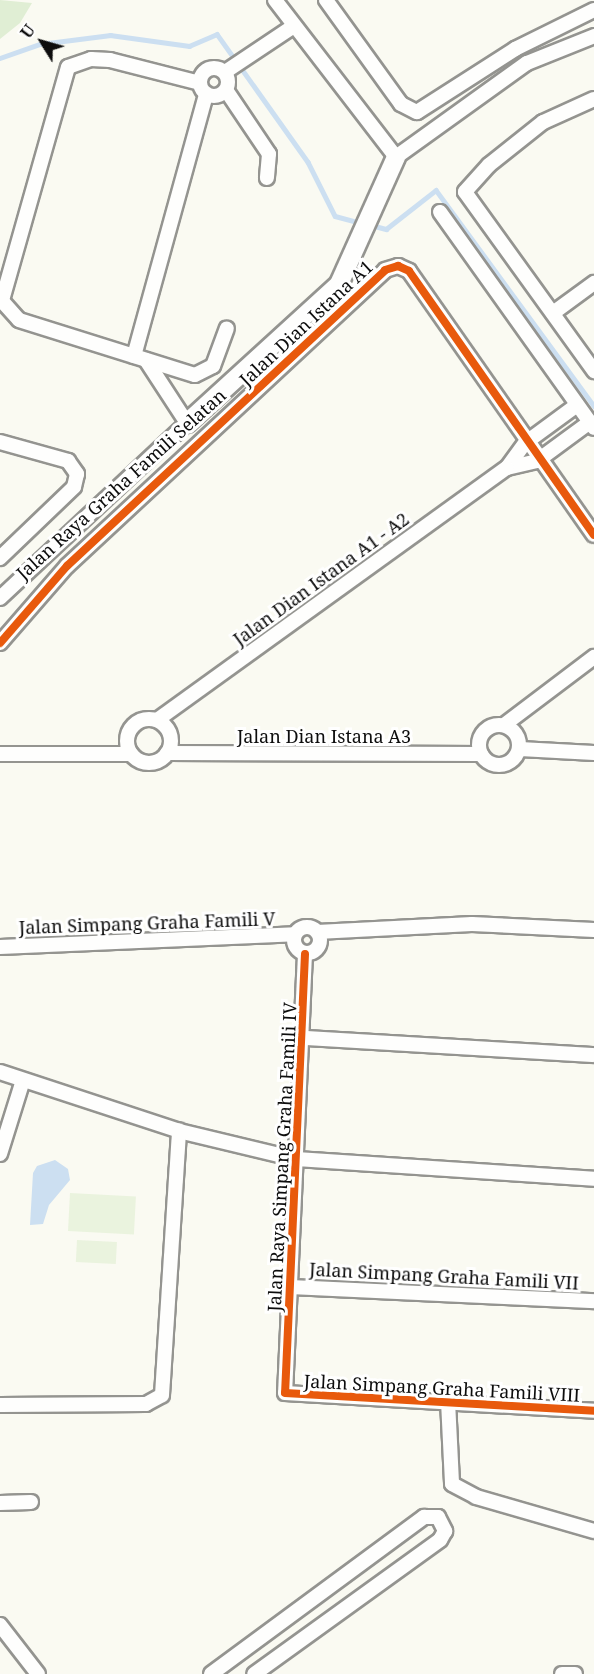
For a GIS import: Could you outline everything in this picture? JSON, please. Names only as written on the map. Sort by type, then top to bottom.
[{"type":"street","points":[[275,0],[396,157],[527,63],[594,36]]},
{"type":"street","points":[[333,2],[401,104],[417,112],[515,49],[594,10]]},
{"type":"street","points":[[187,423],[140,358],[203,88],[205,70],[227,70],[294,26]]},
{"type":"street","points":[[226,90],[203,88],[110,60],[91,59],[68,68],[3,288],[6,312],[19,320],[140,358],[205,374],[227,328]]},
{"type":"street","points":[[227,70],[226,90],[269,154],[267,178]]},
{"type":"street","points":[[594,99],[543,122],[465,189],[594,371]]},
{"type":"street","name":"Jalan Raya Graha Famili Selatan","points":[[0,598],[187,423],[328,297],[361,242],[396,157]]},
{"type":"street","points":[[440,212],[592,425]]},
{"type":"street","name":"Jalan Dian Istana A1","points":[[0,643],[66,566],[385,270],[398,266],[409,271],[537,461],[594,535]]},
{"type":"street","points":[[553,313],[594,283]]},
{"type":"street","name":"Jalan Dian Istana A1 - A2","points":[[157,720],[507,468],[525,443],[577,405]]},
{"type":"street","name":"Jalan Dian Istana A1 - A2","points":[[507,468],[537,461],[592,425]]},
{"type":"street","points":[[0,442],[68,460],[77,474],[74,487],[0,558]]},
{"type":"street","points":[[594,657],[504,725],[483,732],[481,754],[502,766],[520,749],[594,753]]},
{"type":"street","points":[[0,754],[131,754],[153,762],[167,753],[168,731],[157,720],[131,727],[131,754]]},
{"type":"street","points":[[504,725],[517,734],[520,749]]},
{"type":"street","name":"Jalan Dian Istana A3","points":[[167,753],[481,754]]},
{"type":"street","points":[[317,932],[318,946],[305,954],[294,943],[295,934],[308,927],[317,932],[472,924],[594,930]]},
{"type":"street","name":"Jalan Simpang Graha Famili V","points":[[0,947],[295,934]]},
{"type":"street","name":"Jalan Raya Simpang Graha Famili IV","points":[[288,1395],[296,1159],[305,1038],[305,954]]},
{"type":"street","points":[[305,1038],[594,1055]]},
{"type":"street","points":[[0,1072],[179,1131],[296,1159],[594,1179]]},
{"type":"street","points":[[0,1154],[23,1080]]},
{"type":"street","points":[[0,1405],[146,1404],[162,1395],[179,1131]]},
{"type":"street","name":"Jalan Simpang Graha Famili VII","points":[[292,1287],[594,1301]]},
{"type":"street","name":"Jalan Simpang Graha Famili VIII","points":[[288,1395],[448,1401],[594,1411]]},
{"type":"street","points":[[448,1401],[452,1484],[476,1497],[594,1531]]},
{"type":"street","points":[[0,1503],[31,1502]]},
{"type":"street","points":[[211,1674],[424,1517],[438,1517],[445,1531],[440,1540],[254,1674]]},
{"type":"street","points":[[0,1625],[38,1674]]},
{"type":"street","points":[[562,1674],[575,1674]]},
{"type":"green space","points":[[0,0],[32,3],[20,23],[0,39]]},
{"type":"green space","points":[[70,1193],[136,1196],[134,1234],[68,1231]]},
{"type":"green space","points":[[77,1240],[117,1242],[116,1264],[76,1262]]},
{"type":"water","points":[[55,1160],[68,1169],[70,1180],[49,1205],[43,1224],[30,1225],[33,1173],[37,1166]]},
{"type":"waterway","points":[[0,58],[40,44],[110,35],[189,46],[217,34],[308,162],[335,216],[362,223]]},
{"type":"waterway","points":[[371,225],[386,229],[436,190],[594,406]]},
{"type":"cycle path","points":[[0,643],[67,566],[385,270],[398,266],[409,271],[594,535]]},
{"type":"cycle path","points":[[305,954],[285,1393],[594,1411]]}]
